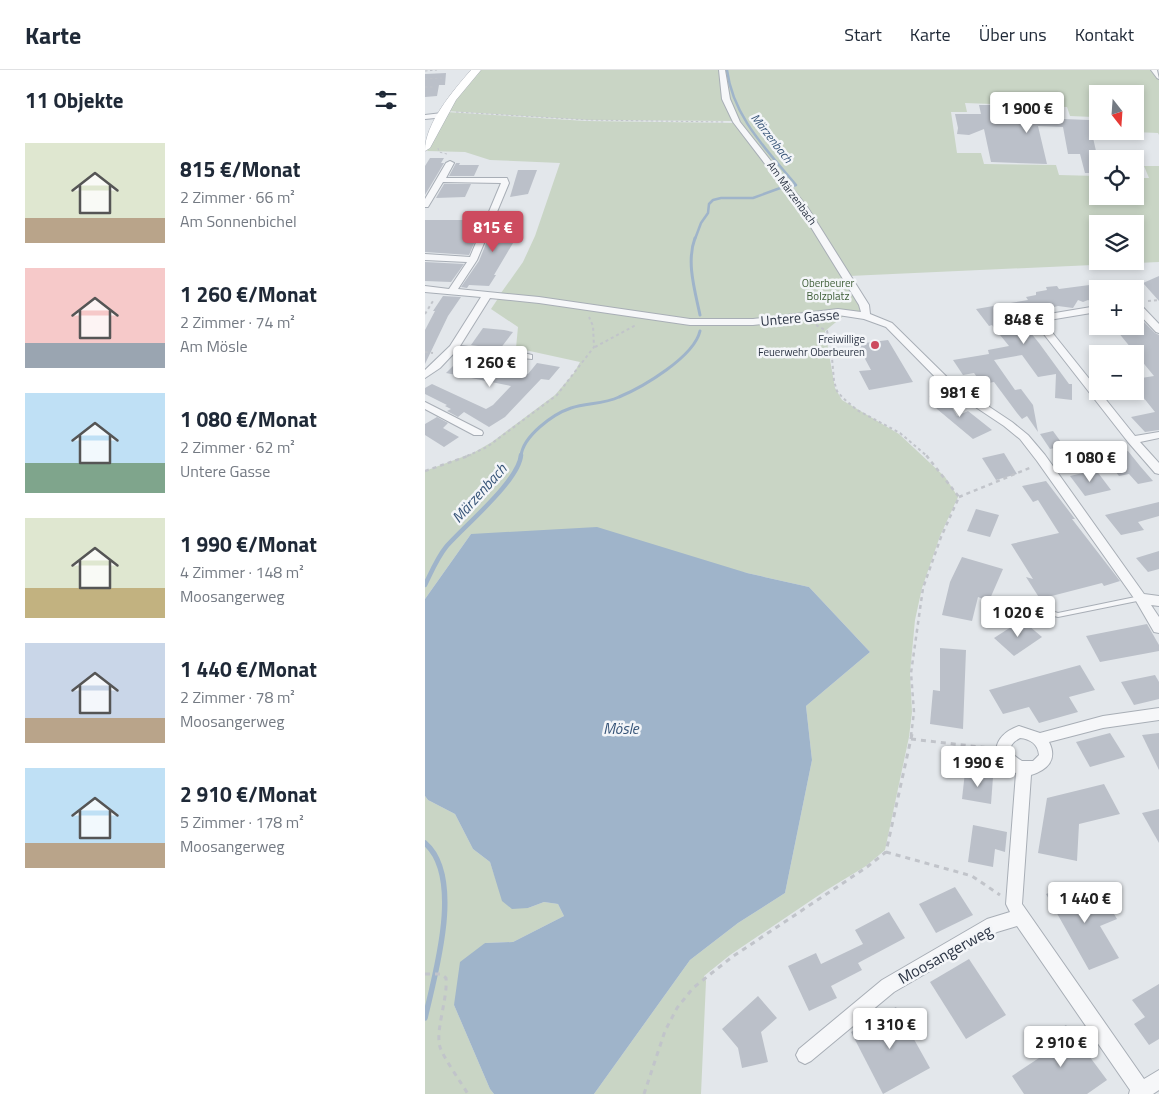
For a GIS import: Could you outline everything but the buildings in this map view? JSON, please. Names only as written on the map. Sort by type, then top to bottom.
[{"type":"street","points":[[425,148],[457,92],[476,70]]},
{"type":"street","name":"Am Märzenbach","points":[[722,70],[726,99],[737,122],[805,210],[864,304],[866,316]]},
{"type":"street","points":[[1154,70],[1159,77]]},
{"type":"street","points":[[425,117],[443,114]]},
{"type":"street","points":[[425,205],[450,163]]},
{"type":"street","points":[[441,180],[505,180],[473,260],[452,291]]},
{"type":"street","points":[[425,257],[473,260]]},
{"type":"street","name":"Untere Gasse","points":[[425,290],[488,294],[690,322],[753,322],[838,312],[878,319],[895,330],[948,384],[1024,437],[1041,458],[1140,598],[1159,628]]},
{"type":"street","points":[[425,375],[455,348],[488,294]]},
{"type":"street","points":[[1089,310],[1037,319],[1132,440],[1159,470]]},
{"type":"street","points":[[1144,314],[1159,330]]},
{"type":"street","points":[[455,348],[528,357]]},
{"type":"street","points":[[425,405],[477,433]]},
{"type":"street","points":[[1132,440],[1159,434]]},
{"type":"street","points":[[1140,598],[1159,601]]},
{"type":"street","points":[[1039,739],[1103,722],[1159,714]]},
{"type":"street","points":[[1019,732],[1033,735],[1039,739],[1046,751],[1043,763],[1038,767],[1024,769],[1007,759],[1003,748],[1007,738],[1019,732]]},
{"type":"street","points":[[1024,769],[1017,910],[1140,1092],[1159,1079]]},
{"type":"street","name":"Moosangerweg","points":[[805,1055],[888,986],[993,926],[1017,910]]},
{"type":"lane","points":[[1038,608],[1058,615],[1140,598]]},
{"type":"path","points":[[425,71],[437,70]]},
{"type":"path","points":[[425,79],[442,78]]},
{"type":"path","points":[[425,87],[434,87]]},
{"type":"path","points":[[443,114],[598,121],[737,122]]},
{"type":"path","points":[[438,148],[439,152],[455,156],[455,162],[450,163]]},
{"type":"path","points":[[425,314],[438,290]]},
{"type":"path","points":[[585,307],[593,326],[594,347]]},
{"type":"path","points":[[797,316],[827,331],[831,346],[831,364],[836,388],[843,400],[900,433],[915,445],[946,477],[959,498]]},
{"type":"path","points":[[425,471],[474,454],[487,447],[557,395],[594,347],[635,326],[659,318]]},
{"type":"path","points":[[1065,452],[1132,440]]},
{"type":"path","points":[[644,1094],[653,1060],[664,1032],[685,997],[731,957],[886,852],[911,740],[914,712],[911,673],[921,596],[941,537],[959,498],[1035,466],[1041,458]]},
{"type":"path","points":[[911,740],[1003,748]]},
{"type":"path","points":[[886,852],[972,876],[1017,910]]},
{"type":"path","points":[[425,974],[441,974],[446,978],[447,991],[441,1021],[440,1047],[468,1094]]},
{"type":"green space","points":[[479,70],[721,70],[735,121],[588,120],[447,111]]},
{"type":"green space","points":[[723,70],[1152,70],[1159,79],[1159,135],[1158,133],[1144,132],[1144,85],[1089,85],[1089,117],[1070,116],[1067,107],[965,103],[967,112],[951,112],[957,153],[981,153],[984,164],[1056,165],[1059,175],[1089,176],[1089,205],[1144,205],[1144,178],[1149,178],[1144,166],[1159,166],[1159,262],[1144,263],[1144,215],[1089,215],[1089,265],[849,276],[808,211],[738,121],[727,99]]},
{"type":"green space","name":"Oberbeurer Bolzplatz","points":[[446,112],[586,121],[736,123],[785,185],[862,305],[863,314],[838,311],[753,320],[693,321],[501,293],[523,262],[535,236],[560,163],[490,160],[465,152],[427,151]]},
{"type":"green space","points":[[499,297],[690,324],[753,323],[846,314],[825,331],[835,388],[842,400],[899,434],[945,477],[958,497],[940,536],[922,588],[915,620],[910,673],[912,712],[909,737],[885,850],[866,866],[825,891],[730,955],[704,976],[706,981],[701,1094],[594,1094],[690,960],[738,923],[785,893],[812,760],[806,706],[870,652],[809,587],[747,573],[471,534],[425,599],[425,471],[473,453],[492,442],[555,395],[574,373],[580,362],[516,348],[518,327],[491,309]]},
{"type":"green space","points":[[425,796],[428,800],[455,814],[473,849],[490,862],[496,880],[528,908],[544,902],[558,904],[564,916],[513,942],[485,943],[454,1005],[490,1089],[494,1094],[425,1094]]},
{"type":"water","name":"Mösle","points":[[597,527],[747,573],[809,587],[870,652],[806,706],[812,760],[785,893],[738,923],[690,960],[594,1094],[494,1094],[490,1089],[454,1005],[460,962],[485,943],[513,942],[564,916],[558,904],[544,902],[528,908],[512,909],[502,901],[490,862],[473,849],[455,814],[428,800],[425,796],[425,599],[471,534]]},
{"type":"waterway","name":"Märzenbach","points":[[727,70],[730,87],[744,118],[763,146],[796,185],[793,186]]},
{"type":"waterway","name":"Märzenbach","points":[[695,239],[701,223],[708,213],[709,204],[713,200],[721,198],[753,198],[783,187]]},
{"type":"waterway","name":"Märzenbach","points":[[695,238],[692,247],[691,267],[700,315]]},
{"type":"waterway","name":"Märzenbach","points":[[521,456],[527,441],[540,427],[556,415],[571,408],[613,399],[654,379],[688,351],[696,341],[700,331]]},
{"type":"waterway","name":"Märzenbach","points":[[425,585],[443,551],[501,490],[518,466],[521,455]]},
{"type":"waterway","name":"Märzenbach","points":[[425,843],[437,858],[443,879],[445,902],[440,952],[425,1018]]},
{"type":"place","name":"Freiwillige Feuerwehr Oberbeuren","points":[[875,345]]}]
